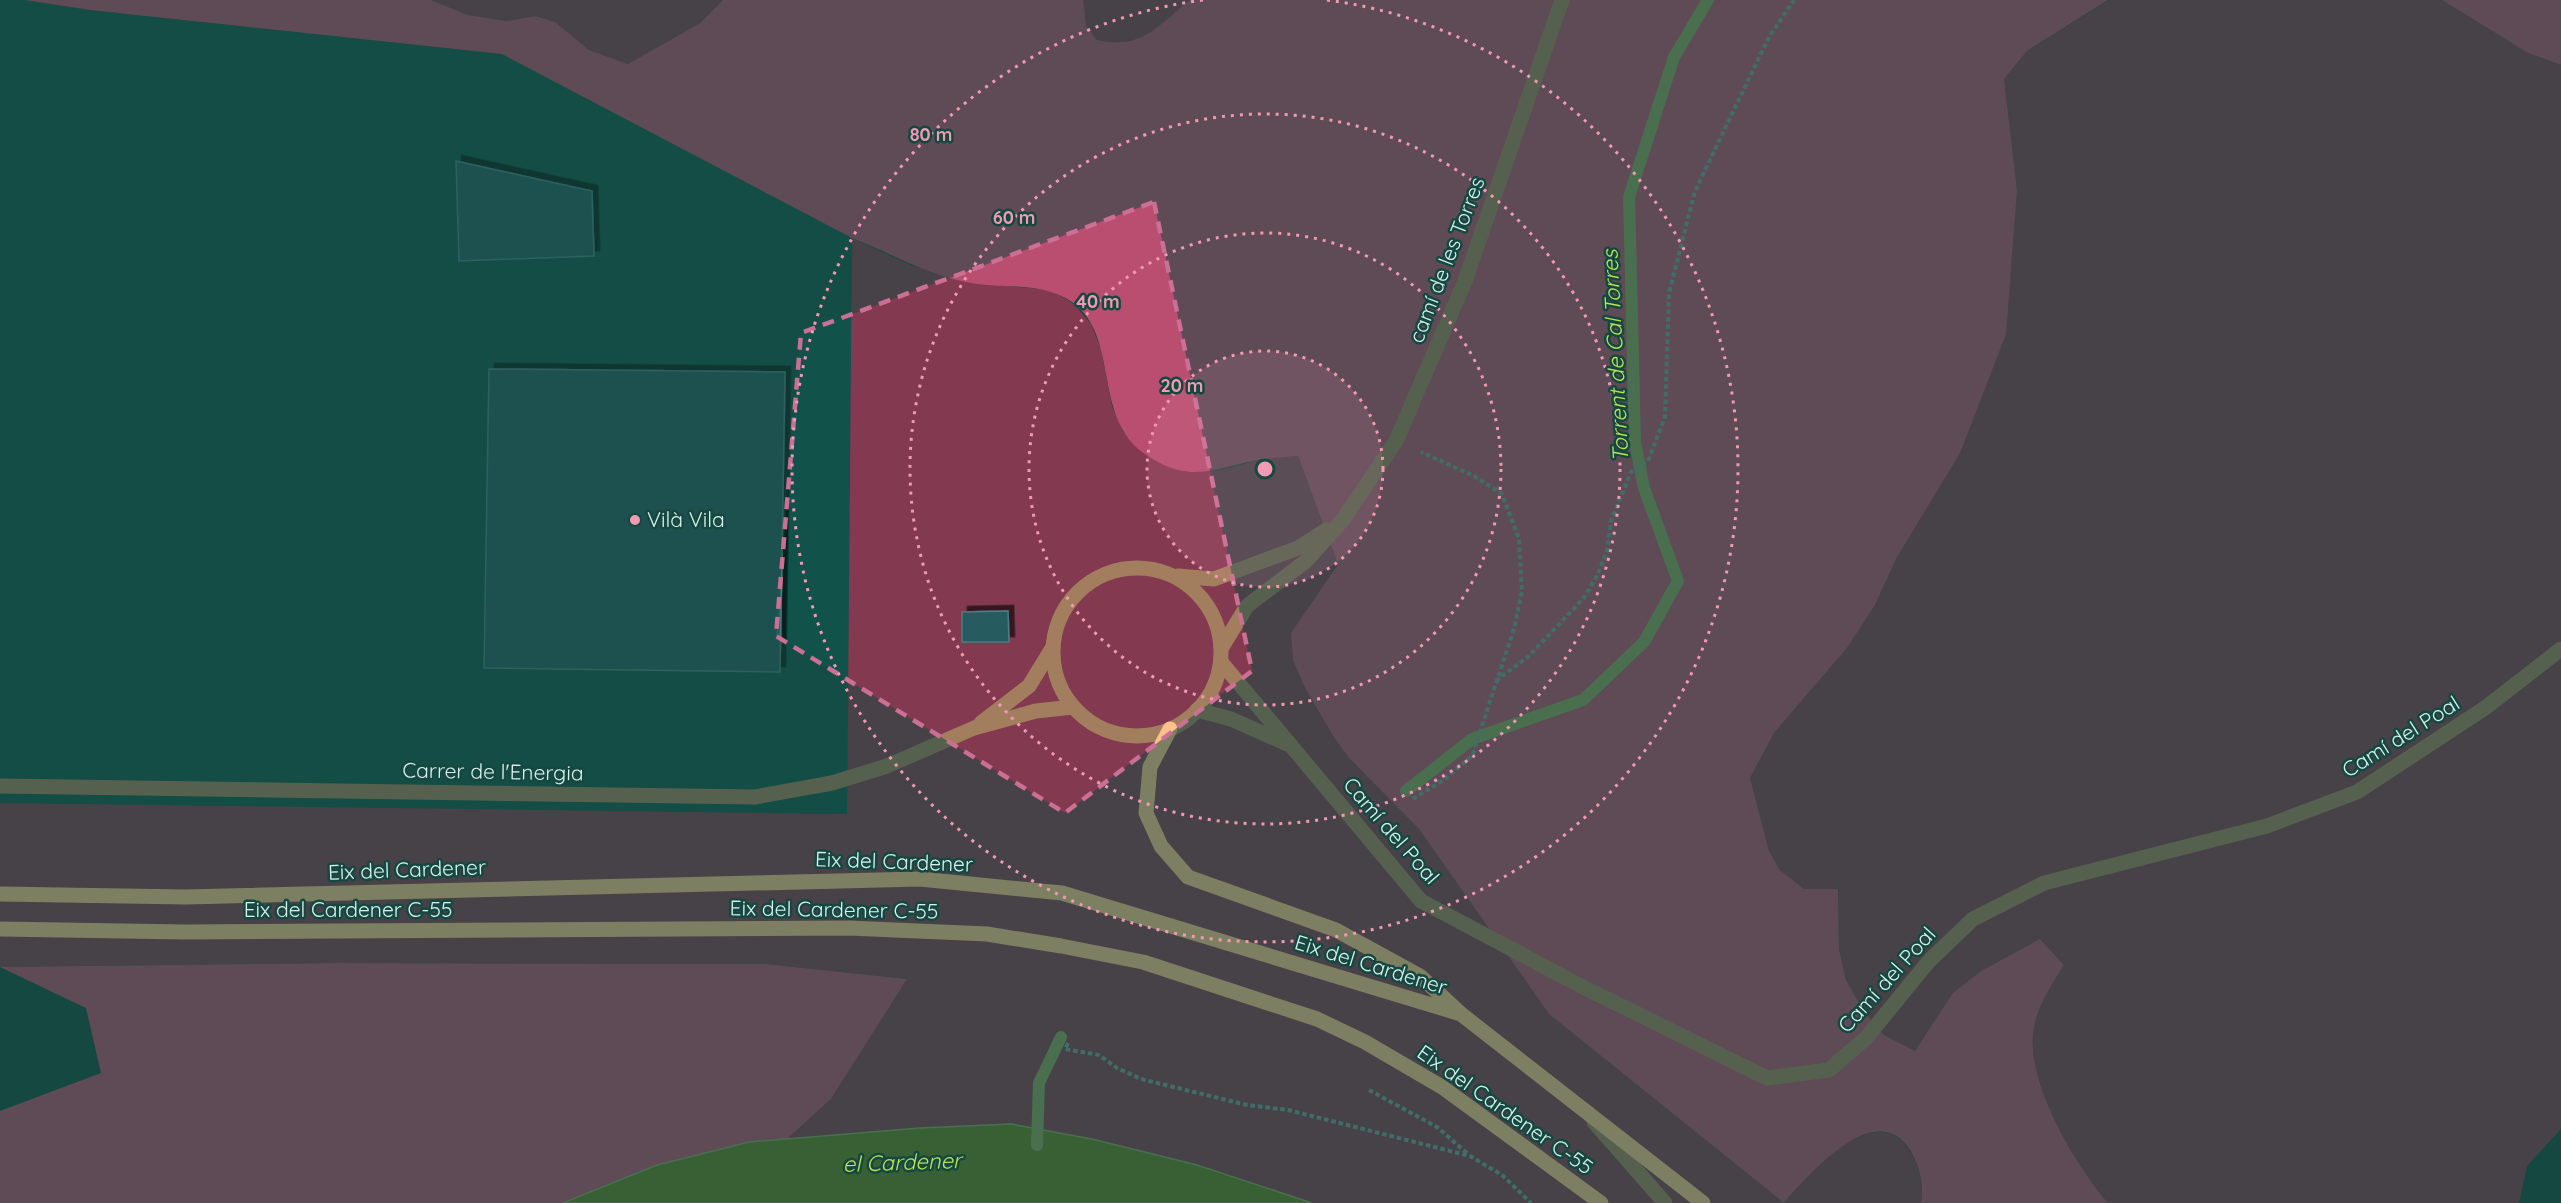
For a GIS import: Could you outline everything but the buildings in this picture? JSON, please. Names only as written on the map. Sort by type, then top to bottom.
[{"type":"main road","points":[[1170,729],[1150,767],[1146,813],[1161,846],[1188,877],[1336,930],[1420,976],[1461,1014]]},
{"type":"main road","name":"Eix del Cardener","points":[[0,894],[186,897],[920,879],[1062,893],[1461,1014],[1703,1203]]},
{"type":"main road","name":"Eix del Cardener C-55","points":[[0,929],[197,932],[849,928],[987,934],[1061,946],[1143,962],[1317,1019],[1365,1042],[1442,1087],[1601,1203]]},
{"type":"street","name":"camí de les Torres","points":[[1221,655],[1247,606],[1306,561],[1342,520],[1396,441],[1465,281],[1562,0]]},
{"type":"street","points":[[1175,576],[1214,579],[1298,548],[1342,520]]},
{"type":"street","points":[[974,728],[1029,686],[1053,647],[1061,617],[1068,603],[1095,579],[1114,571],[1135,567],[1155,569],[1175,576],[1190,585],[1213,613],[1221,655],[1213,688],[1197,710],[1170,729],[1144,736],[1118,733],[1094,724],[1073,707],[1058,679],[1053,647]]},
{"type":"street","name":"Camí del Poal","points":[[1221,655],[1421,901],[1579,985],[1767,1078],[1829,1070],[1866,1038],[1929,961],[1973,919],[2044,883],[2267,826],[2357,792],[2486,708],[2561,648]]},
{"type":"street","points":[[974,728],[1036,711],[1073,707]]},
{"type":"street","points":[[1197,710],[1231,719],[1293,746]]},
{"type":"street","name":"Carrer de l'Energia","points":[[0,786],[755,797],[832,783],[887,766],[974,728]]},
{"type":"street","points":[[1586,1113],[1665,1203]]},
{"type":"path","points":[[1496,681],[1529,656],[1583,599],[1597,576],[1607,551],[1611,521],[1631,472],[1648,461],[1665,417],[1670,293],[1695,191],[1769,36],[1794,0]]},
{"type":"path","points":[[1396,441],[1474,476],[1502,494],[1519,539],[1522,592],[1514,629],[1472,756],[1442,781],[1413,799]]},
{"type":"path","points":[[1068,1043],[1065,1050],[1099,1055],[1117,1068],[1140,1079],[1247,1105],[1288,1110],[1470,1155]]},
{"type":"path","points":[[1370,1090],[1437,1127],[1470,1155],[1502,1175],[1531,1203]]},
{"type":"highlighted area","points":[[1154,202],[1252,671],[1065,813],[776,636],[801,333]]},
{"type":"shaded area","points":[[0,0],[25,0],[90,10],[503,54],[852,238],[847,814],[0,803]]},
{"type":"shaded area","points":[[25,0],[431,0],[468,15],[506,21],[536,16],[555,22],[589,50],[628,64],[700,23],[723,0],[1083,0],[1086,26],[1097,40],[1126,42],[1148,34],[1190,0],[2108,0],[2027,51],[2004,79],[2017,189],[2006,334],[1960,453],[1897,557],[1875,605],[1847,648],[1774,733],[1750,778],[1769,851],[1780,870],[1804,889],[1838,889],[1839,949],[1846,980],[1863,1010],[1884,1035],[1915,1051],[1953,993],[1981,971],[2040,939],[2064,965],[2043,1000],[2037,1015],[2033,1044],[2036,1068],[2043,1093],[2067,1143],[2108,1203],[1921,1203],[1920,1176],[1910,1150],[1896,1136],[1879,1131],[1862,1135],[1844,1145],[1809,1175],[1784,1203],[1549,1014],[1419,829],[1349,758],[1333,736],[1304,686],[1293,660],[1291,633],[1338,564],[1298,456],[1190,472],[1173,468],[1148,456],[1130,441],[1119,422],[1097,336],[1087,317],[1072,302],[1060,295],[1034,288],[966,282],[908,263],[852,238],[502,54],[90,10]]},
{"type":"shaded area","points":[[431,0],[723,0],[700,23],[628,64],[589,50],[555,22],[537,16],[506,21],[468,15]]},
{"type":"shaded area","points":[[1083,0],[1190,0],[1148,34],[1126,42],[1113,42],[1097,40],[1085,26]]},
{"type":"shaded area","points":[[2109,0],[2442,0],[2528,53],[2561,65],[2561,1129],[2527,1166],[2519,1203],[2108,1203],[2067,1143],[2043,1093],[2036,1068],[2033,1045],[2037,1015],[2043,1000],[2064,965],[2040,939],[1981,971],[1954,993],[1915,1051],[1884,1035],[1863,1010],[1846,980],[1839,949],[1838,889],[1804,889],[1780,870],[1769,851],[1750,778],[1774,733],[1847,648],[1875,605],[1897,557],[2017,189],[2004,79],[2027,51]]},
{"type":"shaded area","points":[[2442,0],[2561,0],[2561,65],[2528,53]]},
{"type":"shaded area","points":[[852,238],[911,265],[966,282],[1051,290],[1074,304],[1091,324],[1101,349],[1112,406],[1123,432],[1192,472],[1220,470],[1271,457],[1298,456],[1338,564],[1307,609],[1293,660],[1304,686],[1333,736],[1349,758],[1419,829],[1549,1014],[1784,1203],[1312,1203],[1197,1165],[1011,1124],[920,1128],[787,1139],[831,1099],[907,979],[766,964],[336,963],[0,967],[0,803],[847,814]]},
{"type":"shaded area","points":[[336,963],[766,964],[907,979],[831,1099],[787,1139],[749,1142],[657,1165],[563,1203],[0,1203],[0,1111],[101,1073],[86,1008],[0,967]]},
{"type":"shaded area","points":[[1875,1132],[1898,1137],[1911,1153],[1921,1181],[1921,1203],[1784,1203],[1826,1157],[1849,1142]]},
{"type":"water","name":"el Cardener","points":[[1011,1124],[1092,1139],[1197,1165],[1312,1203],[563,1203],[657,1165],[749,1142],[920,1128]]},
{"type":"waterway","name":"Torrent de Cal Torres","points":[[1406,791],[1472,739],[1583,700],[1644,642],[1678,581],[1644,488],[1635,442],[1629,197],[1674,57],[1708,0]]},
{"type":"waterway","name":"Torrent de Cal Torres","points":[[1037,1145],[1039,1083],[1061,1037]]},
{"type":"place","name":"Vilà Vila","points":[[635,520]]}]
